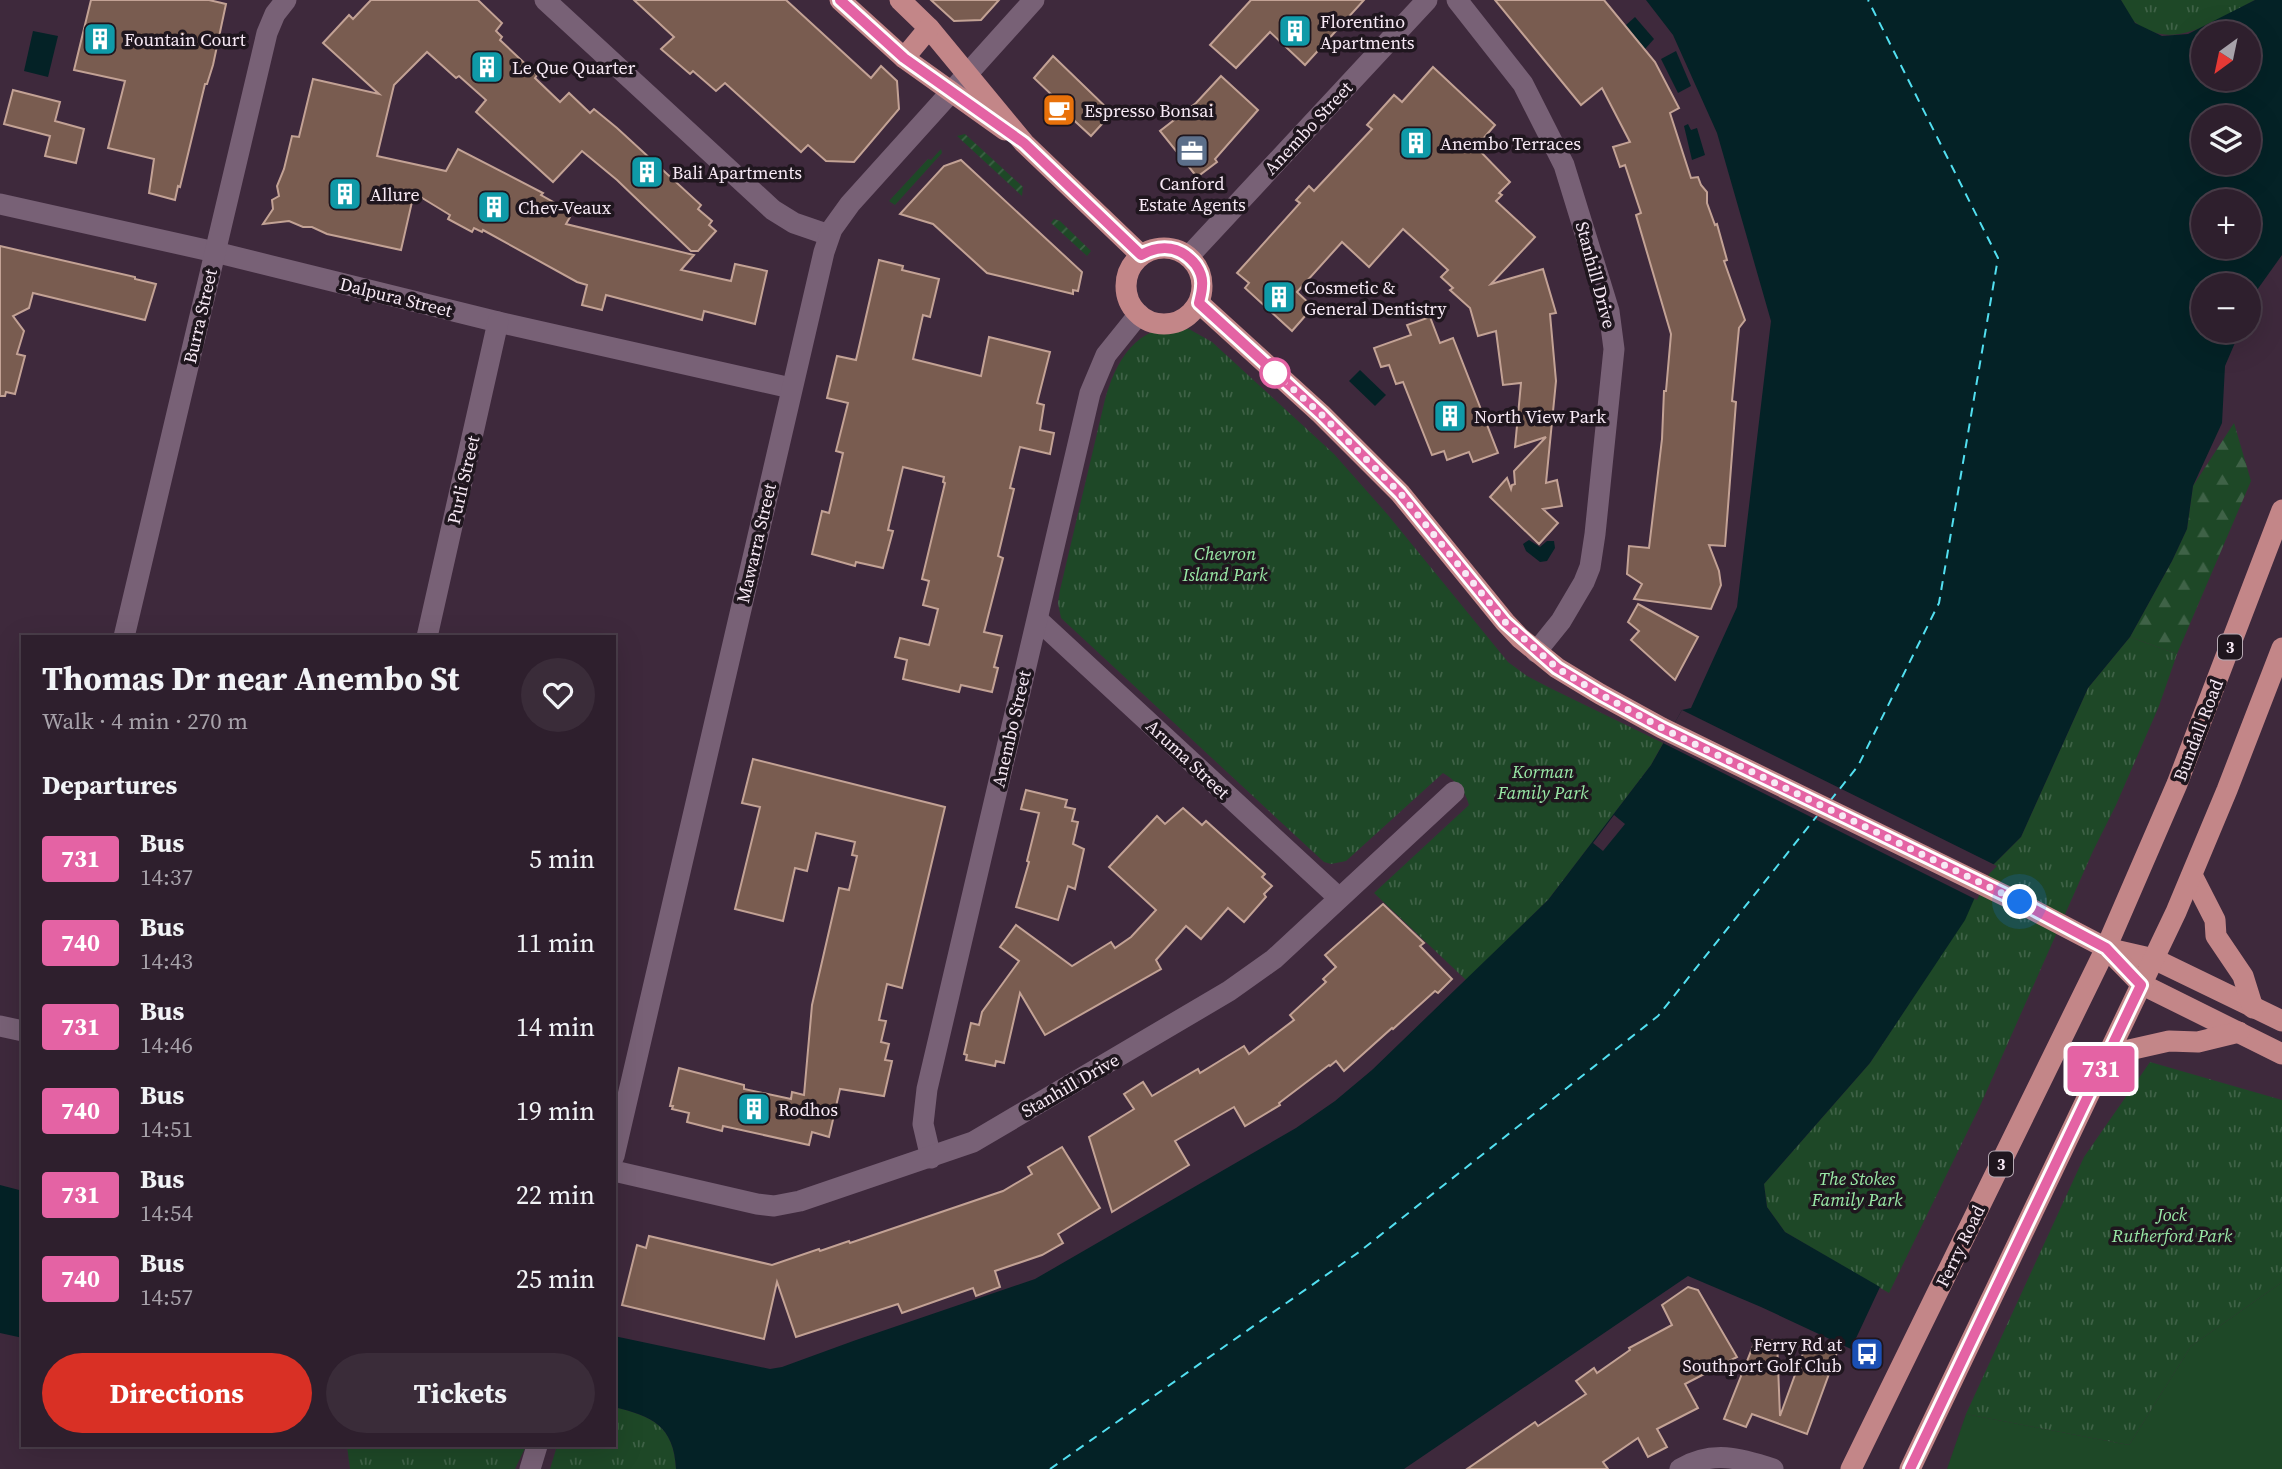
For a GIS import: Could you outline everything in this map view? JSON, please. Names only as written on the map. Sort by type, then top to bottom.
[{"type":"main road","points":[[840,0],[904,58],[1024,143]]},
{"type":"main road","points":[[900,0],[929,27],[1024,143],[1141,255]]},
{"type":"main road","points":[[904,58],[929,27]]},
{"type":"main road","points":[[1169,247],[1189,256],[1200,271],[1203,285],[1199,303],[1184,318],[1172,323],[1149,321],[1130,303],[1126,290],[1129,270],[1141,255],[1153,248],[1169,247]]},
{"type":"main road","points":[[1199,303],[1321,414],[1400,493],[1505,622],[1557,668],[1662,728],[2106,948],[2154,959],[2282,1021]]},
{"type":"main road","name":"Bundall Road","points":[[2106,948],[2177,784],[2282,510]]},
{"type":"main road","points":[[1910,1469],[2154,959],[2192,875],[2282,648]]},
{"type":"main road","points":[[2192,875],[2215,920],[2216,936],[2243,976],[2253,1007]]},
{"type":"main road","points":[[2106,948],[2141,985],[2282,1054]]},
{"type":"main road","name":"Ferry Road","points":[[1850,1469],[2106,948]]},
{"type":"main road","points":[[2107,1055],[2169,1041],[2198,1042],[2239,1032]]},
{"type":"street","name":"Burra Street","points":[[124,635],[267,33],[275,13],[286,0]]},
{"type":"street","points":[[545,0],[773,211],[787,220],[829,235]]},
{"type":"street","name":"Mawarra Street","points":[[616,1147],[791,388],[829,235],[850,204],[1034,0]]},
{"type":"street","name":"Anembo Street","points":[[1189,256],[1427,0]]},
{"type":"street","name":"Stanhill Drive","points":[[1457,0],[1522,84],[1564,165],[1609,311],[1614,349],[1590,567],[1561,621],[1536,652]]},
{"type":"street","name":"Dalpura Street","points":[[0,204],[215,252],[498,322],[791,388]]},
{"type":"street","name":"Anembo Street","points":[[931,1158],[924,1130],[924,1103],[1096,375],[1110,349],[1139,314]]},
{"type":"street","name":"Purli Street","points":[[427,635],[498,322]]},
{"type":"street","name":"Aruma Street","points":[[1038,620],[1339,898]]},
{"type":"street","name":"Stanhill Drive","points":[[616,1171],[774,1206],[800,1201],[931,1158],[983,1137],[1229,991],[1264,967],[1454,792]]},
{"type":"street","points":[[0,1026],[21,1031]]},
{"type":"street","points":[[530,1469],[537,1447]]},
{"type":"street","points":[[1680,1469],[1701,1459],[1722,1456],[1773,1469]]},
{"type":"green space","points":[[2121,0],[2255,0],[2216,21],[2191,21],[2191,32],[2181,34],[2166,35],[2151,31],[2136,23]]},
{"type":"green space","points":[[965,134],[1023,187],[1022,196],[957,136]]},
{"type":"green space","points":[[941,149],[942,153],[895,205],[889,201],[928,159],[931,160]]},
{"type":"green space","points":[[1054,219],[1060,221],[1091,251],[1087,256],[1051,223]]},
{"type":"green space","name":"Chevron Island Park","points":[[1160,329],[1189,329],[1212,342],[1334,454],[1388,515],[1508,662],[1527,676],[1663,743],[1651,765],[1548,900],[1466,980],[1374,893],[1469,805],[1456,783],[1443,773],[1346,861],[1331,864],[1324,862],[1061,618],[1058,603],[1060,590],[1112,379],[1126,353],[1136,343]]},
{"type":"green space","points":[[2234,423],[2251,481],[2177,654],[2130,637],[2187,529],[2193,486]]},
{"type":"green space","name":"The Stokes Family Park","points":[[2130,637],[2177,654],[2159,706],[1980,1106],[1889,1293],[1785,1232],[1767,1207],[1764,1184],[1870,1063],[1964,920],[1986,872],[2021,837],[2088,688]]},
{"type":"green space","name":"Jock Rutherford Park","points":[[2150,1062],[2282,1100],[2282,1282],[2191,1346],[2129,1445],[1966,1414],[2084,1157]]},
{"type":"green space","points":[[2282,1282],[2282,1469],[1947,1469],[1966,1414],[2129,1445],[2191,1346]]},
{"type":"green space","points":[[616,1408],[650,1419],[666,1433],[671,1442],[676,1469],[550,1469],[557,1447],[616,1447]]},
{"type":"green space","points":[[347,1447],[526,1447],[515,1469],[350,1469]]},
{"type":"shaded area","points":[[1646,0],[2121,0],[2135,23],[2162,36],[2191,32],[2191,91],[2261,91],[2261,21],[2214,21],[2255,0],[2282,0],[2282,255],[2261,284],[2261,273],[2191,273],[2191,343],[2235,343],[2225,366],[2222,423],[2193,486],[2187,529],[2130,637],[2088,688],[2021,837],[1986,872],[1965,920],[1870,1063],[1764,1184],[1767,1207],[1785,1232],[1880,1287],[1851,1349],[1688,1276],[1404,1469],[676,1469],[671,1442],[666,1433],[650,1419],[616,1408],[616,1336],[770,1369],[1035,1279],[1296,1128],[1335,1101],[1372,1070],[1548,900],[1651,765],[1682,710],[1691,708],[1737,607],[1771,321],[1717,133],[1673,35]]},
{"type":"shaded area","points":[[1635,17],[1654,39],[1645,49],[1626,25]]},
{"type":"shaded area","points":[[33,31],[58,36],[48,77],[24,71]]},
{"type":"shaded area","points":[[1676,51],[1691,86],[1678,93],[1661,59]]},
{"type":"shaded area","points":[[1688,124],[1691,130],[1697,128],[1705,155],[1692,160],[1684,126]]},
{"type":"shaded area","points":[[1360,370],[1386,395],[1375,406],[1349,381]]},
{"type":"shaded area","points":[[1529,540],[1540,547],[1547,541],[1554,541],[1555,548],[1547,561],[1540,562],[1526,551],[1523,544]]},
{"type":"shaded area","points":[[0,1185],[21,1190],[21,1338],[0,1333]]},
{"type":"pier","points":[[1682,710],[1997,866],[1989,874],[1977,900],[1663,743]]},
{"type":"pier","points":[[1614,815],[1625,824],[1603,851],[1593,843]]},
{"type":"building","points":[[91,0],[209,0],[226,4],[213,65],[205,84],[175,200],[149,193],[154,159],[108,148],[125,81],[74,70]]},
{"type":"building","points":[[371,0],[478,0],[502,23],[496,31],[502,37],[500,40],[537,75],[535,78],[560,102],[569,93],[590,113],[594,109],[617,128],[701,205],[698,209],[712,221],[709,225],[716,231],[698,251],[691,251],[617,180],[582,151],[553,182],[476,112],[486,100],[427,52],[394,85],[377,156],[446,171],[458,149],[543,193],[541,195],[569,211],[567,215],[570,217],[566,224],[694,255],[681,270],[731,281],[735,264],[767,271],[755,324],[704,311],[702,320],[606,295],[602,310],[582,305],[587,285],[483,230],[482,232],[474,228],[472,232],[448,219],[450,215],[414,193],[401,250],[327,234],[289,221],[263,224],[273,209],[272,200],[279,196],[277,186],[292,136],[299,137],[313,79],[379,94],[323,43],[349,15],[353,19]]},
{"type":"building","points":[[634,0],[786,0],[871,78],[881,66],[897,81],[899,109],[854,162],[826,161],[808,145],[801,152],[725,83],[716,91],[693,71],[690,74],[661,49],[674,37]]},
{"type":"building","points":[[931,0],[999,0],[981,20],[954,21]]},
{"type":"building","name":"Florentino Apartments","points":[[1251,0],[1364,0],[1305,65],[1270,32],[1236,68],[1210,45]]},
{"type":"building","points":[[1495,0],[1604,0],[1655,62],[1679,108],[1670,113],[1691,178],[1698,177],[1707,192],[1707,203],[1715,225],[1717,224],[1727,260],[1724,261],[1745,320],[1739,328],[1732,401],[1736,402],[1725,546],[1709,545],[1719,571],[1721,585],[1711,609],[1634,599],[1642,584],[1627,574],[1629,546],[1649,548],[1671,334],[1636,215],[1641,213],[1625,165],[1620,167],[1613,147],[1630,142],[1602,88],[1581,105]]},
{"type":"building","points":[[1053,56],[1112,113],[1091,136],[1066,113],[1061,119],[1046,105],[1054,97],[1034,78]]},
{"type":"building","points":[[1433,67],[1495,125],[1476,147],[1510,182],[1499,193],[1502,195],[1496,201],[1535,237],[1491,284],[1543,269],[1556,313],[1550,314],[1556,381],[1546,483],[1557,480],[1562,506],[1543,509],[1558,523],[1539,544],[1490,497],[1507,478],[1511,489],[1515,484],[1514,471],[1546,437],[1515,447],[1521,383],[1503,385],[1496,331],[1478,336],[1470,308],[1450,290],[1453,288],[1441,277],[1448,270],[1403,229],[1369,267],[1342,242],[1297,292],[1313,307],[1292,331],[1245,288],[1249,283],[1237,273],[1300,203],[1296,200],[1309,186],[1314,191],[1372,129],[1367,125],[1394,95],[1402,102]]},
{"type":"building","points":[[1221,76],[1258,110],[1215,159],[1217,162],[1197,177],[1160,131],[1196,103]]},
{"type":"building","points":[[13,90],[60,102],[55,121],[84,129],[76,163],[45,156],[50,136],[4,124]]},
{"type":"building","points":[[961,160],[1082,272],[1078,291],[1073,290],[1073,294],[987,273],[933,224],[900,214],[944,166]]},
{"type":"building","points":[[0,246],[156,284],[145,320],[33,293],[29,308],[13,316],[24,331],[17,354],[25,356],[15,394],[6,392],[5,396],[0,396]]},
{"type":"building","points":[[879,260],[903,266],[902,270],[939,279],[930,317],[923,315],[913,359],[981,376],[989,337],[1050,352],[1037,403],[1044,405],[1040,430],[1054,433],[1050,454],[1020,447],[1010,488],[1014,489],[998,556],[1003,558],[984,632],[1002,636],[994,667],[998,668],[992,692],[961,685],[959,692],[903,679],[907,660],[895,657],[900,638],[929,645],[938,609],[923,605],[929,581],[922,579],[945,483],[944,477],[903,467],[888,530],[893,531],[883,568],[856,562],[855,566],[812,554],[822,511],[829,513],[843,453],[836,451],[848,403],[827,398],[837,356],[856,360]]},
{"type":"building","name":"North View Park","points":[[1430,317],[1440,343],[1453,338],[1498,453],[1473,462],[1469,452],[1447,460],[1444,451],[1432,455],[1403,382],[1396,384],[1389,365],[1381,367],[1374,348],[1411,335],[1407,325]]},
{"type":"building","points":[[1638,604],[1698,637],[1675,680],[1631,640],[1639,631],[1628,622]]},
{"type":"building","points":[[753,759],[945,807],[902,988],[887,984],[879,1020],[886,1021],[881,1042],[889,1044],[885,1060],[892,1061],[884,1096],[840,1089],[829,1137],[812,1132],[809,1145],[723,1126],[722,1131],[687,1122],[689,1113],[672,1109],[673,1106],[670,1106],[679,1068],[744,1085],[744,1089],[791,1099],[792,1092],[804,1095],[812,1005],[839,888],[849,890],[857,856],[852,855],[855,842],[816,833],[807,871],[795,868],[783,921],[735,909],[760,807],[742,803]]},
{"type":"building","points":[[1026,790],[1067,800],[1065,807],[1075,809],[1072,821],[1078,822],[1073,844],[1084,849],[1075,889],[1068,886],[1058,920],[1016,907],[1039,813],[1021,809]]},
{"type":"building","points":[[1183,808],[1202,825],[1206,821],[1265,874],[1262,877],[1272,886],[1264,894],[1266,897],[1244,922],[1228,908],[1201,939],[1186,926],[1156,960],[1161,969],[1045,1035],[1020,993],[1004,1063],[996,1061],[995,1066],[966,1060],[967,1055],[964,1054],[971,1023],[979,1025],[982,1012],[1019,961],[1000,947],[1016,925],[1072,966],[1111,942],[1115,948],[1131,937],[1156,910],[1109,867],[1157,816],[1165,824]]},
{"type":"building","points":[[1383,904],[1424,943],[1420,946],[1452,979],[1344,1071],[1336,1061],[1279,1103],[1280,1105],[1245,1126],[1234,1107],[1175,1141],[1189,1165],[1112,1212],[1089,1137],[1134,1109],[1124,1094],[1143,1082],[1152,1096],[1198,1069],[1200,1073],[1244,1046],[1249,1054],[1294,1020],[1290,1015],[1326,982],[1323,979],[1336,967],[1325,955]]},
{"type":"building","points":[[1062,1147],[1100,1208],[1058,1234],[1063,1243],[1042,1255],[995,1271],[1000,1287],[976,1296],[973,1288],[902,1313],[898,1304],[796,1337],[777,1282],[764,1339],[622,1305],[637,1245],[646,1248],[649,1236],[772,1265],[819,1249],[820,1251],[849,1241],[850,1243],[1003,1191],[1032,1174],[1028,1167]]},
{"type":"building","points":[[1688,1287],[1698,1290],[1737,1357],[1685,1384],[1698,1408],[1657,1429],[1667,1447],[1648,1457],[1638,1438],[1603,1462],[1608,1469],[1467,1469],[1535,1422],[1538,1426],[1586,1394],[1576,1381],[1594,1368],[1597,1373],[1630,1350],[1629,1348],[1672,1325],[1662,1305]]},
{"type":"building","points":[[1777,1340],[1780,1416],[1807,1342],[1837,1352],[1807,1434],[1752,1414],[1746,1427],[1724,1419],[1755,1341]]},
{"type":"ferry route","points":[[1830,801],[1858,766],[1939,603],[1998,258],[1868,0]]},
{"type":"ferry route","points":[[1050,1469],[1359,1252],[1658,1016],[1817,816]]},
{"type":"bus line","name":"731","points":[[840,0],[904,58],[1024,143],[1141,255],[1153,248],[1169,247],[1189,256],[1200,271],[1203,285],[1199,303],[1321,414],[1400,493],[1505,622],[1557,668],[1662,728],[2020,902],[2106,948],[2141,985],[1910,1469]]},
{"type":"place","name":"Florentino Apartments","points":[[1295,31]]},
{"type":"place","name":"Fountain Court","points":[[100,39]]},
{"type":"place","name":"Le Que Quarter","points":[[487,67]]},
{"type":"place","name":"Espresso Bonsai","points":[[1059,110]]},
{"type":"place","name":"Anembo Terraces","points":[[1416,143]]},
{"type":"place","name":"Canford Estate Agents","points":[[1192,151]]},
{"type":"place","name":"Bali Apartments","points":[[647,172]]},
{"type":"place","name":"Allure","points":[[345,194]]},
{"type":"place","name":"Chev-Veaux","points":[[494,207]]},
{"type":"place","name":"Cosmetic & General Dentistry","points":[[1279,297]]},
{"type":"place","name":"North View Park","points":[[1450,416]]},
{"type":"place","name":"Rodhos","points":[[754,1109]]},
{"type":"place","name":"Ferry Rd at Southport Golf Club","points":[[1867,1354]]},
{"type":"route","points":[[1275,373],[1321,414],[1400,493],[1505,622],[1557,668],[1662,728],[2020,902]]},
{"type":"park label","name":"Korman Family Park","points":[[1543,781]]}]
